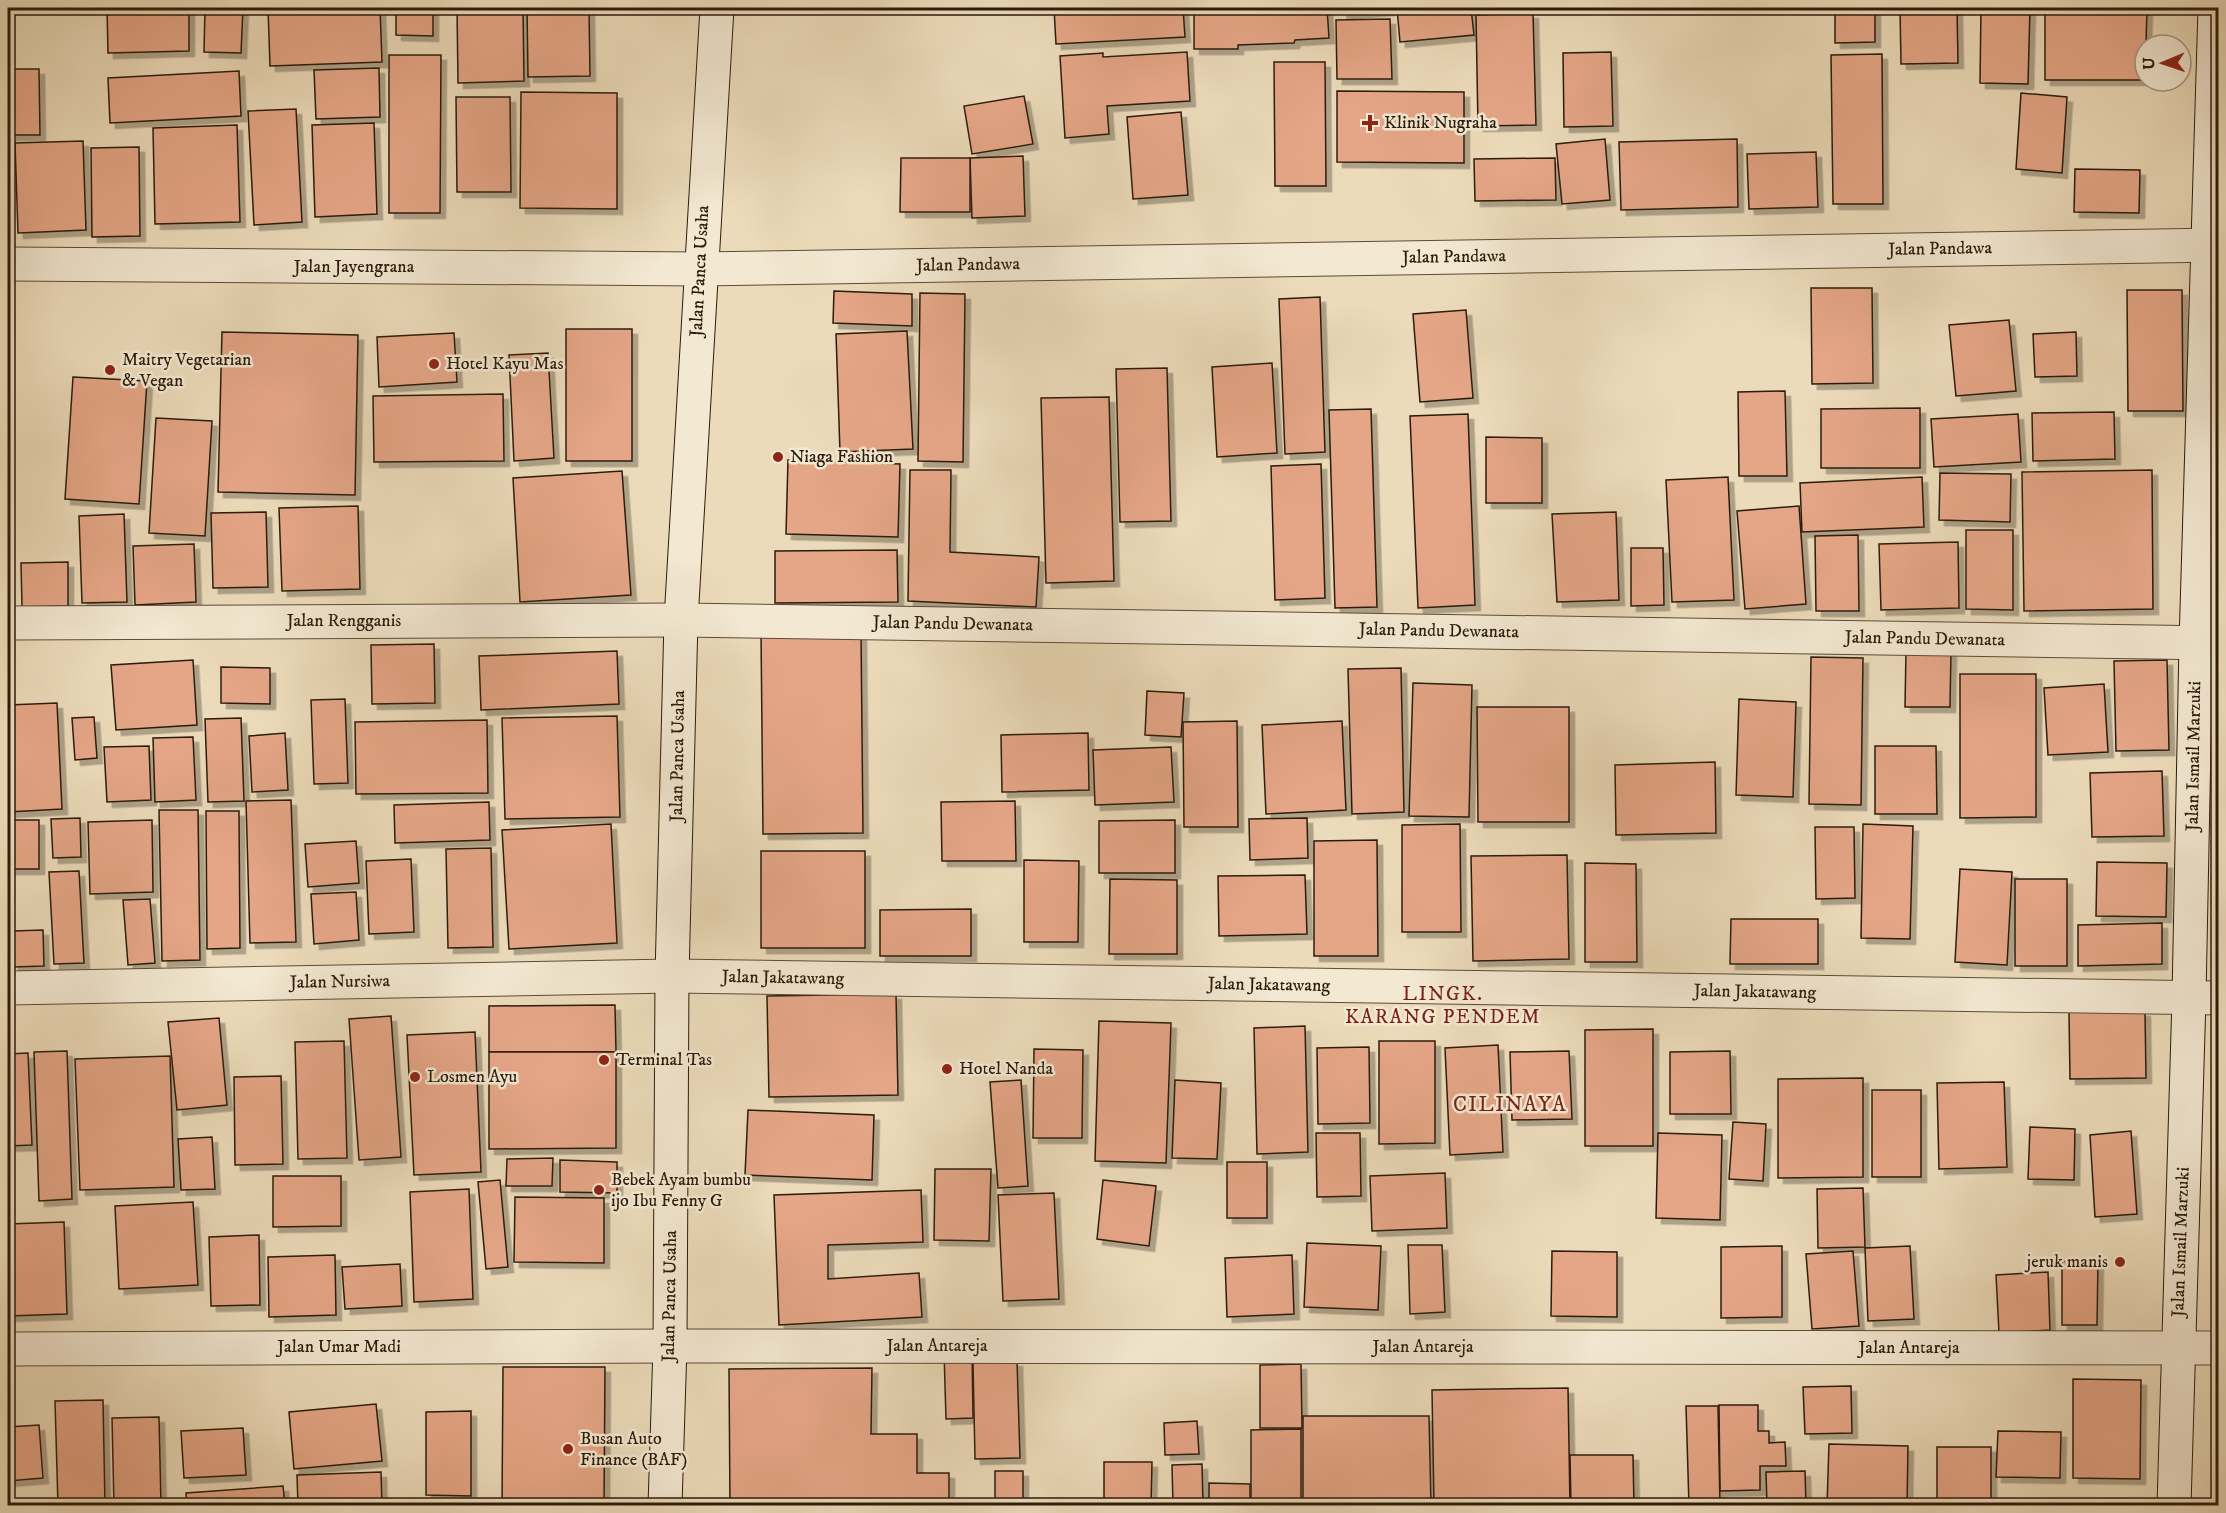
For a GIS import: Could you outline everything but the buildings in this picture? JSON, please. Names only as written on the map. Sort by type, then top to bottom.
[{"type":"street","name":"Jalan Panca Usaha","points":[[665,1506],[670,1346],[672,976],[681,620],[717,8]]},
{"type":"street","name":"Jalan Ismail Marzuki","points":[[2174,1506],[2177,1349],[2204,998],[2215,8]]},
{"type":"street","name":"Jalan Pandawa","points":[[700,269],[2213,245]]},
{"type":"street","name":"Jalan Jayengrana","points":[[8,264],[700,269]]},
{"type":"street","name":"Jalan Pandu Dewanata","points":[[681,620],[2207,643]]},
{"type":"street","name":"Jalan Rengganis","points":[[8,623],[681,620]]},
{"type":"street","name":"Jalan Nursiwa","points":[[8,988],[672,976]]},
{"type":"street","name":"Jalan Jakatawang","points":[[672,976],[2204,998]]},
{"type":"street","name":"Jalan Antareja","points":[[670,1346],[2218,1348]]},
{"type":"street","name":"Jalan Umar Madi","points":[[8,1349],[670,1346]]},
{"type":"place","name":"Klinik Nugraha","points":[[1370,123]]},
{"type":"place","name":"Hotel Kayu Mas","points":[[434,364]]},
{"type":"place","name":"Maitry Vegetarian & Vegan","points":[[110,370]]},
{"type":"place","name":"Niaga Fashion","points":[[778,457]]},
{"type":"place","name":"Terminal Tas","points":[[604,1060]]},
{"type":"place","name":"Hotel Nanda","points":[[947,1069]]},
{"type":"place","name":"Losmen Ayu","points":[[415,1077]]},
{"type":"place","name":"Bebek Ayam bumbu ijo Ibu Fenny G","points":[[599,1190]]},
{"type":"place","name":"jeruk manis","points":[[2120,1262]]},
{"type":"place","name":"Busan Auto Finance (BAF)","points":[[568,1449]]},
{"type":"district","name":"LINGK. KARANG PENDEM","points":[[1443,1006]]},
{"type":"district","name":"CILINAYA","points":[[1510,1105]]}]
